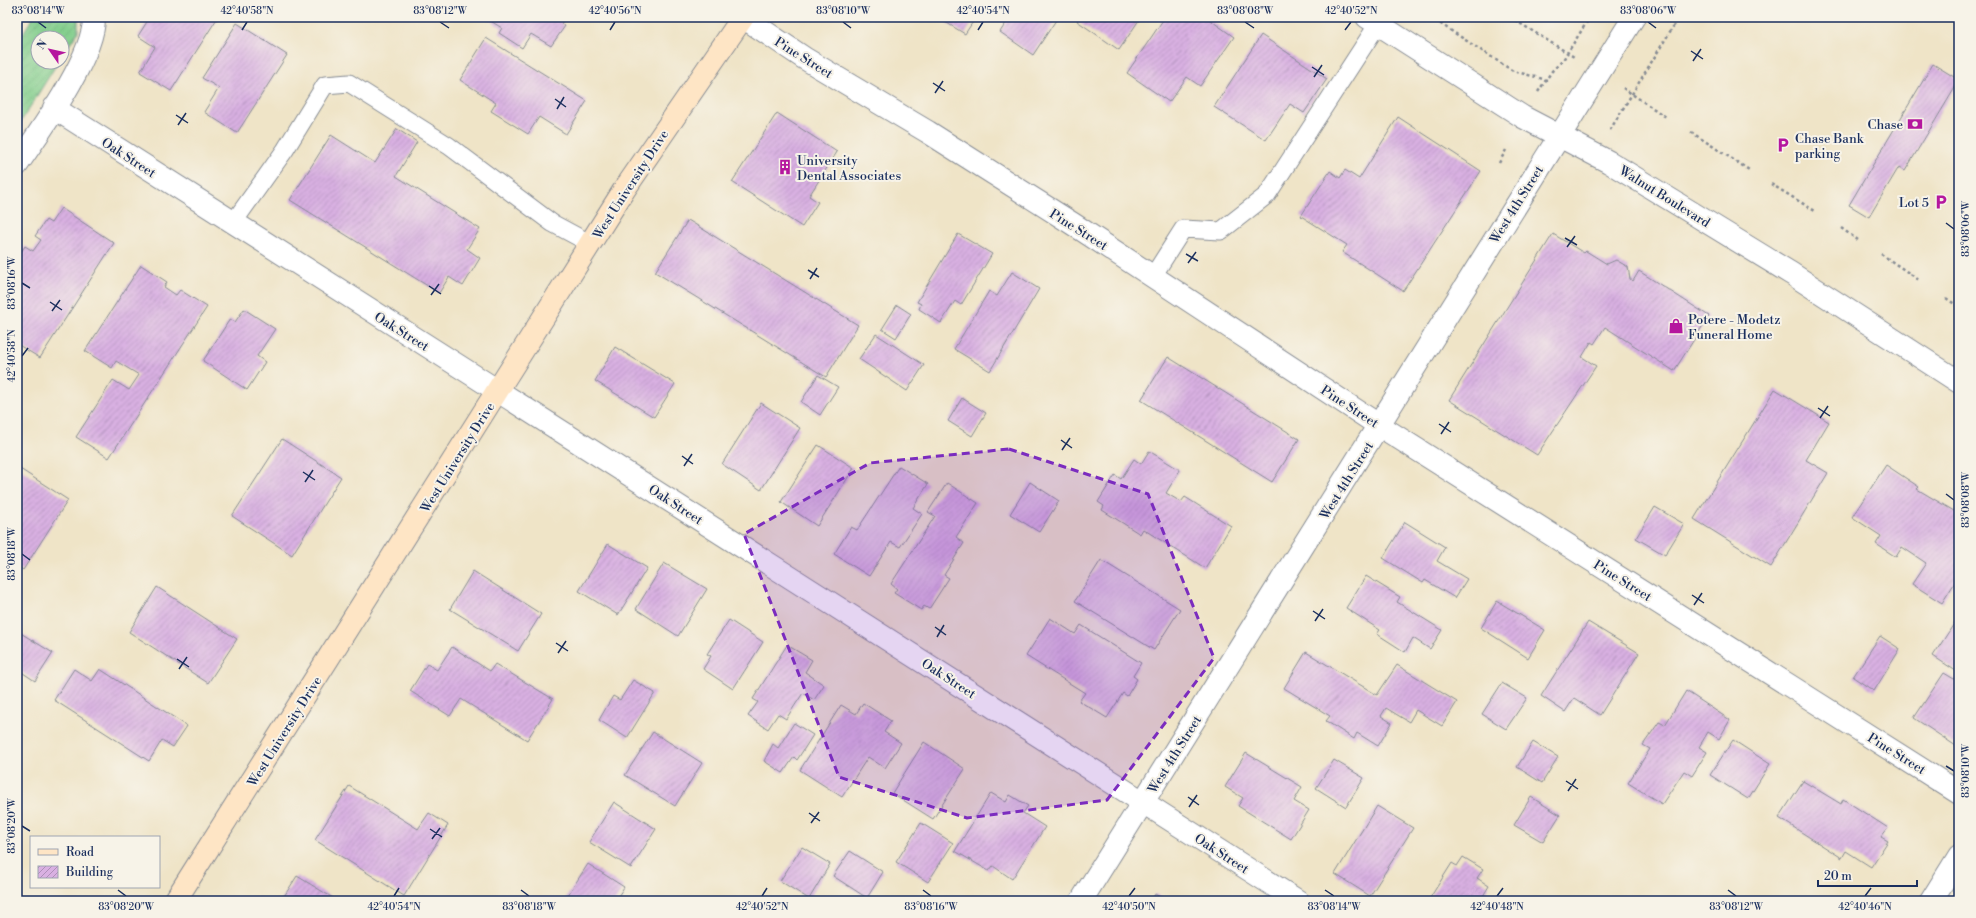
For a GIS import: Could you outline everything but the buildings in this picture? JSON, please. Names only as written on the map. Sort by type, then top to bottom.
[{"type":"main road","name":"West University Drive","points":[[176,901],[624,190],[743,17]]},
{"type":"street","points":[[17,165],[76,72],[88,47],[94,28],[94,17]]},
{"type":"street","name":"Pine Street","points":[[743,17],[804,58],[928,132],[1153,276],[1380,426],[1959,793]]},
{"type":"street","name":"West 4th Street","points":[[1081,901],[1380,426],[1559,135],[1634,17]]},
{"type":"street","name":"Walnut Boulevard","points":[[1373,20],[1524,117],[1609,162],[1792,274],[1959,382]]},
{"type":"street","name":"Oak Street","points":[[54,108],[1298,901]]},
{"type":"street","points":[[1931,901],[1959,856]]},
{"type":"lane","points":[[1153,276],[1183,229],[1221,231],[1267,195],[1373,20]]},
{"type":"lane","points":[[233,223],[285,150],[325,85],[349,83],[449,146],[552,223],[591,244]]},
{"type":"path","points":[[1430,17],[1513,71],[1547,80]]},
{"type":"path","points":[[1510,17],[1574,57]]},
{"type":"path","points":[[1534,98],[1567,54],[1590,17]]},
{"type":"path","points":[[1608,134],[1679,17]]},
{"type":"path","points":[[1620,87],[1666,117]]},
{"type":"path","points":[[1691,132],[1749,170]]},
{"type":"path","points":[[1499,163],[1506,150]]},
{"type":"path","points":[[1771,184],[1816,211]]},
{"type":"path","points":[[1840,228],[1858,240]]},
{"type":"path","points":[[1881,254],[1919,280]]},
{"type":"path","points":[[1946,298],[1959,307]]},
{"type":"highlighted area","points":[[1009,449],[1148,494],[1214,658],[1107,800],[967,818],[839,777],[744,534],[870,463]]},
{"type":"green space","points":[[33,17],[78,17],[78,32],[70,44],[70,30],[30,30],[30,70],[53,70],[17,128],[17,43]]},
{"type":"place","name":"Chase","points":[[1915,124]]},
{"type":"place","name":"Chase Bank parking","points":[[1783,145]]},
{"type":"place","name":"University Dental Associates","points":[[785,167]]},
{"type":"place","name":"Lot 5","points":[[1941,202]]},
{"type":"place","name":"Potere - Modetz Funeral Home","points":[[1676,326]]}]
